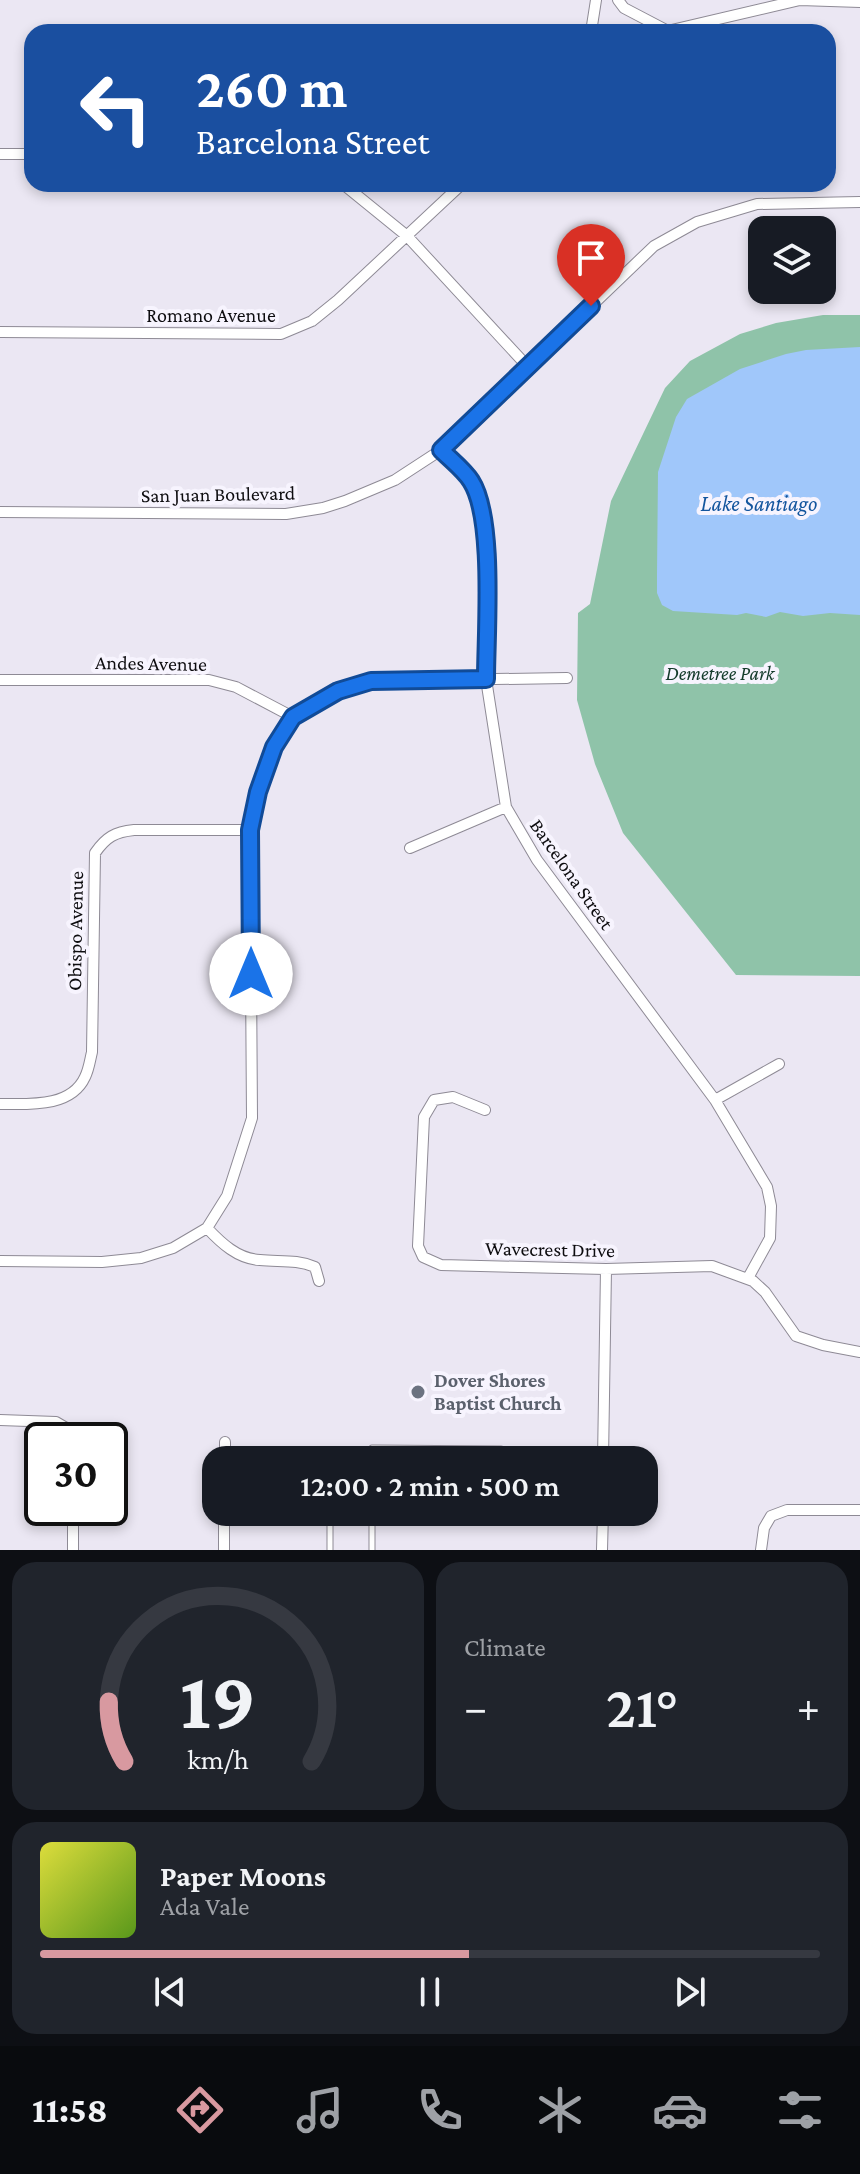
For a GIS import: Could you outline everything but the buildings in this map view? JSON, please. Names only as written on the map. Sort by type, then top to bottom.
[{"type":"street","points":[[592,24],[596,0]]},
{"type":"street","points":[[618,0],[624,8],[652,24]]},
{"type":"street","points":[[695,24],[800,0],[860,2]]},
{"type":"street","points":[[0,154],[24,154]]},
{"type":"street","points":[[353,192],[407,236],[528,367]]},
{"type":"street","name":"Romano Avenue","points":[[0,332],[281,334],[321,314],[454,192]]},
{"type":"street","name":"San Juan Boulevard","points":[[0,512],[286,514],[345,501],[395,480],[441,450],[654,246],[697,222],[757,204],[860,202]]},
{"type":"street","name":"Barcelona Street","points":[[441,450],[471,481],[482,504],[486,535],[486,679],[506,807],[537,860],[715,1100],[767,1187],[771,1206],[770,1238],[748,1278]]},
{"type":"street","points":[[0,1261],[102,1262],[141,1258],[173,1248],[207,1228],[227,1196],[252,1118],[250,830],[258,792],[274,747],[293,717],[338,691],[371,681],[567,678]]},
{"type":"street","name":"Andes Avenue","points":[[0,680],[209,680],[236,687],[293,717]]},
{"type":"street","points":[[410,848],[506,807]]},
{"type":"street","name":"Obispo Avenue","points":[[0,1104],[58,1100],[77,1089],[85,1077],[92,1052],[95,853],[105,839],[118,832],[134,830],[250,830]]},
{"type":"street","points":[[715,1100],[779,1064]]},
{"type":"street","name":"Wavecrest Drive","points":[[485,1110],[453,1097],[434,1100],[424,1117],[418,1246],[423,1257],[441,1265],[606,1269],[712,1266],[748,1278],[765,1292],[796,1336],[860,1352]]},
{"type":"street","points":[[207,1228],[234,1252],[255,1260],[302,1261],[315,1267],[319,1281]]},
{"type":"street","points":[[603,1446],[606,1269]]},
{"type":"street","points":[[0,1420],[56,1422]]},
{"type":"street","points":[[761,1550],[764,1528],[771,1516],[787,1510],[860,1510]]},
{"type":"street","points":[[73,1526],[73,1550]]},
{"type":"street","points":[[224,1526],[224,1550]]},
{"type":"street","points":[[602,1550],[603,1526]]},
{"type":"lane","points":[[330,1526],[330,1550]]},
{"type":"lane","points":[[372,1526],[372,1550]]},
{"type":"green space","name":"Demetree Park","points":[[823,315],[860,315],[860,976],[736,975],[623,833],[595,764],[577,700],[578,613],[590,604],[611,501],[665,388],[690,361],[740,334],[776,323]]},
{"type":"water","name":"Lake Santiago","points":[[860,347],[860,615],[830,613],[803,616],[780,612],[766,617],[746,613],[673,611],[662,605],[657,593],[658,472],[676,417],[687,399],[740,369],[786,354]]},
{"type":"place","name":"Dover Shores Baptist Church","points":[[418,1392]]},
{"type":"route","points":[[251,974],[250,830],[258,792],[274,747],[293,717],[338,691],[371,681],[486,679],[486,535],[482,504],[471,481],[441,450],[591,306]]}]
